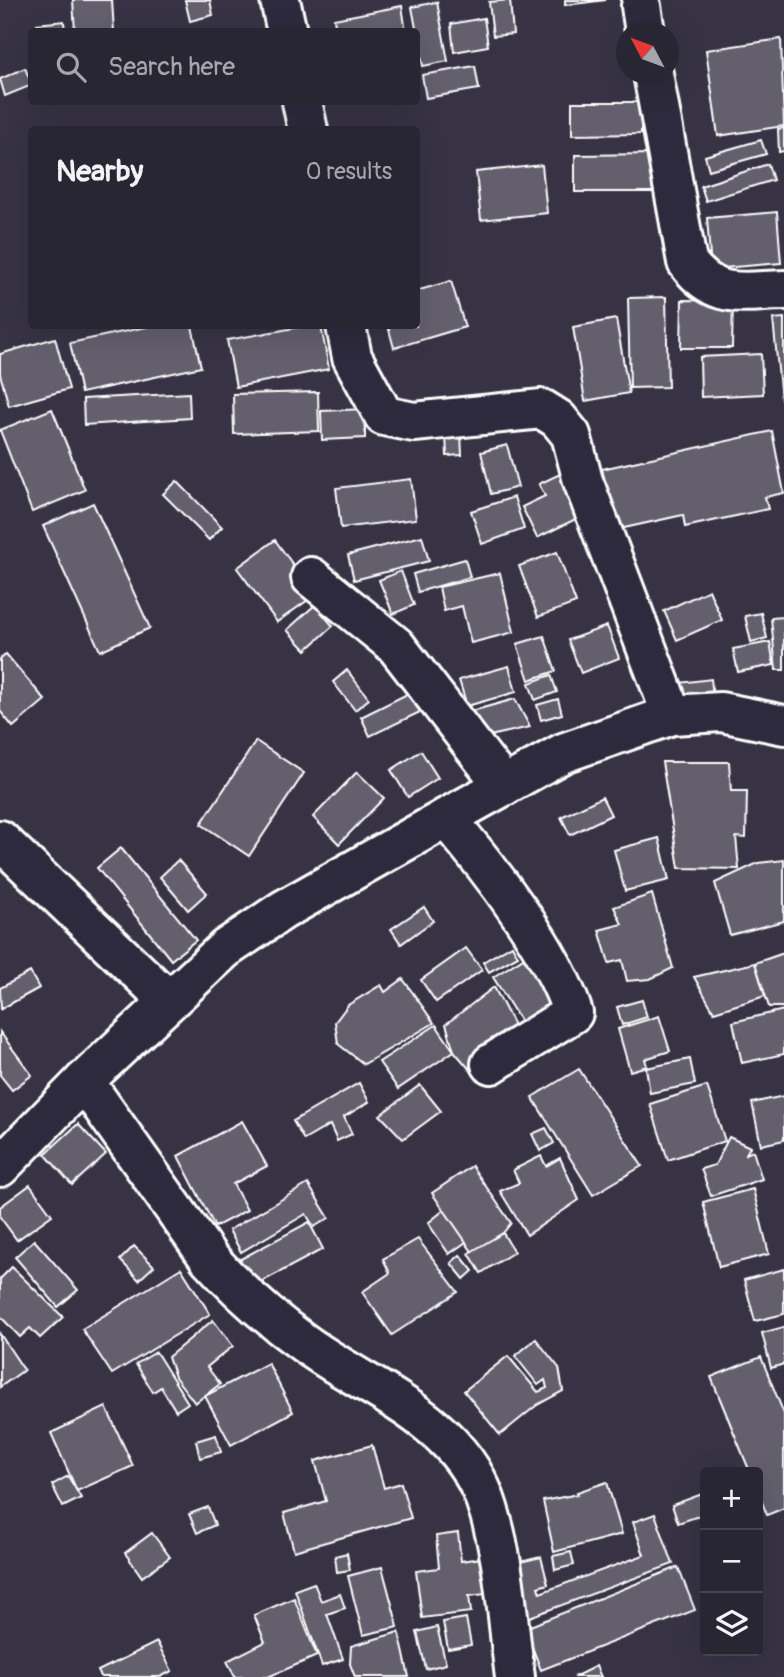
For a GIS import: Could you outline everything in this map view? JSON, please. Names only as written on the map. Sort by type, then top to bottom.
[{"type":"street","points":[[280,0],[286,28]]},
{"type":"street","points":[[655,84],[688,262],[699,278],[713,288],[727,292],[784,289]]},
{"type":"street","points":[[303,105],[307,126]]},
{"type":"street","points":[[347,329],[352,357],[384,416],[414,422],[542,409],[558,419],[571,435],[583,481],[672,715]]},
{"type":"street","points":[[311,577],[396,646],[505,786]]},
{"type":"street","points":[[0,1167],[84,1081],[225,949],[283,910],[563,752],[672,715],[722,712],[784,725]]},
{"type":"street","points":[[446,818],[488,866],[565,988],[573,1013],[491,1064]]},
{"type":"street","points":[[0,839],[168,1000]]},
{"type":"street","points":[[84,1081],[209,1258],[230,1282],[305,1344],[431,1424],[460,1454],[484,1498],[499,1557],[515,1677]]},
{"type":"building","points":[[73,0],[112,0],[114,28],[75,28]]},
{"type":"building","points":[[185,0],[210,0],[213,15],[190,21]]},
{"type":"building","points":[[510,0],[513,34],[493,36],[489,2]]},
{"type":"building","points":[[565,0],[606,0],[565,5]]},
{"type":"building","points":[[437,2],[448,61],[423,66],[420,28],[416,28],[412,7]]},
{"type":"building","points":[[402,6],[405,28],[335,28],[334,19]]},
{"type":"building","points":[[484,18],[488,46],[454,52],[451,24]]},
{"type":"building","points":[[64,21],[65,28],[38,28],[37,24]]},
{"type":"building","points":[[781,39],[784,126],[718,136],[706,50]]},
{"type":"building","points":[[475,66],[479,89],[426,98],[422,75]]},
{"type":"building","points":[[25,68],[28,87],[5,96],[0,79]]},
{"type":"building","points":[[572,102],[641,102],[641,134],[572,135]]},
{"type":"building","points":[[784,128],[784,151],[779,152],[778,129]]},
{"type":"building","points":[[761,140],[766,154],[709,170],[705,156]]},
{"type":"building","points":[[657,154],[657,192],[575,192],[575,155]]},
{"type":"building","points":[[768,164],[773,180],[706,201],[701,186]]},
{"type":"building","points":[[542,165],[547,213],[481,220],[476,172]]},
{"type":"building","points":[[777,212],[781,263],[711,269],[707,218]]},
{"type":"building","points":[[451,281],[465,327],[394,348],[389,329],[420,329],[420,290]]},
{"type":"building","points":[[666,297],[668,387],[630,388],[628,298]]},
{"type":"building","points":[[682,300],[733,301],[732,348],[681,348]]},
{"type":"building","points":[[784,318],[784,398],[781,399],[773,319]]},
{"type":"building","points":[[616,319],[629,393],[585,401],[573,327]]},
{"type":"building","points":[[137,329],[193,329],[201,367],[81,393],[70,343]]},
{"type":"building","points":[[289,329],[322,329],[329,369],[236,387],[227,340]]},
{"type":"building","points":[[55,338],[69,389],[9,406],[0,374],[0,354]]},
{"type":"building","points":[[761,354],[763,394],[701,397],[700,357]]},
{"type":"building","points":[[318,392],[319,431],[234,434],[233,394]]},
{"type":"building","points":[[189,393],[190,418],[84,425],[83,399]]},
{"type":"building","points":[[52,409],[85,490],[32,512],[0,430]]},
{"type":"building","points":[[365,409],[365,438],[322,440],[321,411]]},
{"type":"building","points":[[772,431],[784,493],[765,497],[768,509],[685,527],[683,515],[615,530],[602,469]]},
{"type":"building","points":[[461,433],[462,455],[447,456],[446,434]]},
{"type":"building","points":[[507,445],[518,487],[491,494],[481,452]]},
{"type":"building","points":[[564,472],[584,515],[537,538],[522,507],[545,496],[539,484]]},
{"type":"building","points":[[411,479],[416,519],[341,528],[336,488]]},
{"type":"building","points":[[177,481],[222,527],[209,540],[163,494]]},
{"type":"building","points":[[514,497],[524,529],[482,544],[471,511]]},
{"type":"building","points":[[93,503],[150,628],[100,651],[43,526]]},
{"type":"building","points":[[422,536],[429,561],[354,580],[348,555]]},
{"type":"building","points":[[275,540],[315,595],[277,622],[237,568]]},
{"type":"building","points":[[557,552],[576,603],[538,617],[519,566]]},
{"type":"building","points":[[465,559],[470,577],[418,592],[413,574]]},
{"type":"building","points":[[401,571],[414,605],[393,614],[379,580]]},
{"type":"building","points":[[500,573],[514,632],[471,643],[462,606],[444,611],[439,587]]},
{"type":"building","points":[[709,590],[722,620],[677,640],[664,611]]},
{"type":"building","points":[[315,605],[333,626],[306,650],[287,630]]},
{"type":"building","points":[[761,613],[767,638],[751,642],[745,616]]},
{"type":"building","points":[[784,617],[784,670],[776,670],[771,618]]},
{"type":"building","points":[[607,626],[619,658],[581,673],[568,640]]},
{"type":"building","points":[[544,636],[556,671],[529,680],[517,644]]},
{"type":"building","points":[[770,642],[774,665],[738,672],[733,649]]},
{"type":"building","points":[[6,654],[45,700],[13,727],[0,711],[0,659]]},
{"type":"building","points":[[509,666],[516,692],[467,706],[459,680]]},
{"type":"building","points":[[347,670],[369,699],[355,710],[333,682]]},
{"type":"building","points":[[551,675],[557,692],[535,700],[529,683]]},
{"type":"building","points":[[711,679],[713,696],[681,700],[679,683]]},
{"type":"building","points":[[411,692],[420,712],[370,736],[361,717]]},
{"type":"building","points":[[515,699],[530,727],[485,737],[472,711]]},
{"type":"building","points":[[558,699],[562,714],[541,720],[537,705]]},
{"type":"building","points":[[256,741],[304,773],[249,856],[201,824]]},
{"type":"building","points":[[421,751],[438,778],[408,797],[391,770]]},
{"type":"building","points":[[662,762],[729,762],[731,791],[747,791],[746,838],[736,837],[739,869],[679,868]]},
{"type":"building","points":[[357,772],[384,798],[339,844],[313,817]]},
{"type":"building","points":[[602,797],[611,815],[570,835],[561,817]]},
{"type":"building","points":[[659,838],[669,880],[625,891],[614,850]]},
{"type":"building","points":[[121,848],[196,940],[171,960],[97,868]]},
{"type":"building","points":[[178,860],[207,893],[188,910],[160,877]]},
{"type":"building","points":[[784,860],[784,921],[730,935],[715,883],[758,863]]},
{"type":"building","points":[[652,894],[673,968],[650,979],[627,981],[622,960],[609,963],[599,930],[622,924],[614,907]]},
{"type":"building","points":[[424,907],[433,921],[401,944],[391,929]]},
{"type":"building","points":[[512,945],[518,956],[489,972],[483,962]]},
{"type":"building","points":[[466,948],[482,970],[436,1002],[421,980]]},
{"type":"building","points":[[784,953],[784,1007],[769,1007],[755,963]]},
{"type":"building","points":[[525,957],[552,1003],[521,1022],[493,977]]},
{"type":"building","points":[[755,963],[765,996],[714,1012],[694,977]]},
{"type":"building","points":[[30,972],[39,988],[1,1009],[0,988]]},
{"type":"building","points":[[403,979],[434,1023],[364,1064],[338,1044],[335,1022],[348,1005],[381,985],[385,992]]},
{"type":"building","points":[[494,987],[519,1035],[472,1072],[454,1051],[446,1024]]},
{"type":"building","points":[[642,1000],[647,1017],[622,1025],[617,1007]]},
{"type":"building","points":[[784,1010],[784,1054],[742,1063],[733,1022]]},
{"type":"building","points":[[659,1016],[670,1051],[645,1059],[647,1066],[630,1071],[618,1029]]},
{"type":"building","points":[[436,1025],[454,1051],[398,1089],[379,1062]]},
{"type":"building","points":[[0,1032],[32,1075],[12,1090],[0,1075]]},
{"type":"building","points":[[690,1059],[695,1084],[650,1093],[646,1068]]},
{"type":"building","points":[[579,1069],[642,1166],[593,1195],[532,1097]]},
{"type":"building","points":[[359,1083],[369,1102],[344,1117],[352,1134],[337,1141],[330,1125],[304,1140],[293,1121]]},
{"type":"building","points":[[420,1085],[441,1111],[403,1139],[380,1115]]},
{"type":"building","points":[[707,1086],[725,1141],[668,1160],[650,1104]]},
{"type":"building","points":[[784,1096],[784,1140],[761,1145],[752,1103]]},
{"type":"building","points":[[242,1121],[267,1166],[233,1184],[247,1210],[215,1227],[178,1156]]},
{"type":"building","points":[[78,1124],[106,1154],[72,1185],[45,1154]]},
{"type":"building","points":[[546,1128],[554,1143],[540,1151],[532,1134]]},
{"type":"building","points":[[729,1137],[750,1147],[746,1154],[753,1151],[762,1179],[711,1196],[701,1169],[715,1165]]},
{"type":"building","points":[[541,1156],[546,1166],[560,1158],[579,1200],[527,1235],[500,1191],[519,1183],[513,1170]]},
{"type":"building","points":[[472,1166],[511,1223],[503,1233],[473,1253],[432,1193]]},
{"type":"building","points":[[308,1184],[329,1218],[314,1227],[306,1214],[241,1252],[229,1230]]},
{"type":"building","points":[[30,1185],[52,1215],[17,1240],[0,1217],[0,1207]]},
{"type":"building","points":[[753,1189],[769,1254],[719,1267],[703,1202]]},
{"type":"building","points":[[444,1210],[466,1242],[449,1254],[428,1223]]},
{"type":"building","points":[[309,1222],[323,1249],[252,1287],[237,1261]]},
{"type":"building","points":[[503,1233],[514,1252],[481,1273],[469,1253]]},
{"type":"building","points":[[418,1239],[458,1292],[392,1335],[362,1292],[390,1273],[383,1259]]},
{"type":"building","points":[[34,1240],[78,1290],[58,1307],[15,1257]]},
{"type":"building","points":[[134,1246],[154,1266],[139,1280],[120,1260]]},
{"type":"building","points":[[460,1255],[473,1271],[464,1279],[451,1263]]},
{"type":"building","points":[[12,1267],[63,1317],[40,1338],[30,1328],[20,1337],[0,1316],[0,1279]]},
{"type":"building","points":[[181,1268],[210,1314],[112,1374],[82,1329]]},
{"type":"building","points":[[784,1269],[784,1314],[755,1321],[744,1280]]},
{"type":"building","points":[[213,1320],[233,1346],[207,1367],[220,1384],[195,1403],[175,1377],[168,1357]]},
{"type":"building","points":[[784,1327],[784,1364],[771,1368],[762,1333]]},
{"type":"building","points":[[0,1334],[24,1370],[0,1387]]},
{"type":"building","points":[[536,1339],[559,1368],[563,1391],[537,1405],[500,1435],[464,1391],[508,1356],[538,1392],[547,1388],[545,1380],[538,1385],[515,1356]]},
{"type":"building","points":[[156,1352],[188,1403],[176,1411],[161,1387],[153,1392],[136,1364]]},
{"type":"building","points":[[761,1357],[784,1414],[784,1508],[767,1515],[763,1505],[763,1467],[748,1467],[711,1377]]},
{"type":"building","points":[[268,1363],[293,1412],[231,1445],[205,1396]]},
{"type":"building","points":[[106,1407],[133,1466],[77,1491],[51,1433]]},
{"type":"building","points":[[216,1435],[221,1452],[200,1458],[196,1441]]},
{"type":"building","points":[[372,1445],[384,1488],[401,1483],[411,1518],[294,1551],[284,1513],[326,1501],[315,1461]]},
{"type":"building","points":[[68,1476],[81,1498],[63,1507],[52,1485]]},
{"type":"building","points":[[607,1482],[622,1534],[554,1552],[543,1501],[578,1494],[577,1492]]},
{"type":"building","points":[[700,1495],[700,1516],[678,1523],[672,1505]]},
{"type":"building","points":[[208,1507],[215,1525],[197,1533],[189,1514]]},
{"type":"building","points":[[655,1514],[673,1564],[527,1618],[516,1563],[541,1557],[548,1584],[538,1587],[540,1593],[644,1555],[633,1522]]},
{"type":"building","points":[[152,1533],[170,1557],[142,1577],[125,1553]]},
{"type":"building","points":[[458,1533],[461,1561],[481,1558],[486,1594],[469,1596],[471,1612],[422,1618],[416,1571],[439,1568],[436,1536]]},
{"type":"building","points":[[571,1552],[574,1565],[555,1570],[553,1556]]},
{"type":"building","points":[[347,1553],[350,1570],[337,1572],[335,1556]]},
{"type":"building","points":[[382,1567],[398,1627],[363,1635],[348,1576]]},
{"type":"building","points":[[678,1567],[695,1610],[541,1670],[525,1628]]},
{"type":"building","points":[[314,1583],[321,1601],[340,1594],[345,1608],[327,1614],[343,1659],[322,1666],[295,1590]]},
{"type":"building","points":[[294,1598],[317,1656],[268,1677],[235,1677],[227,1661],[265,1642],[254,1615]]},
{"type":"building","points":[[466,1618],[471,1645],[448,1649],[443,1622]]},
{"type":"building","points":[[437,1627],[446,1664],[426,1669],[417,1632]]},
{"type":"building","points":[[399,1632],[409,1677],[355,1677],[350,1664],[351,1646]]},
{"type":"building","points":[[157,1642],[172,1671],[160,1677],[101,1677],[98,1671]]},
{"type":"building","points":[[596,1666],[601,1677],[574,1677]]}]
